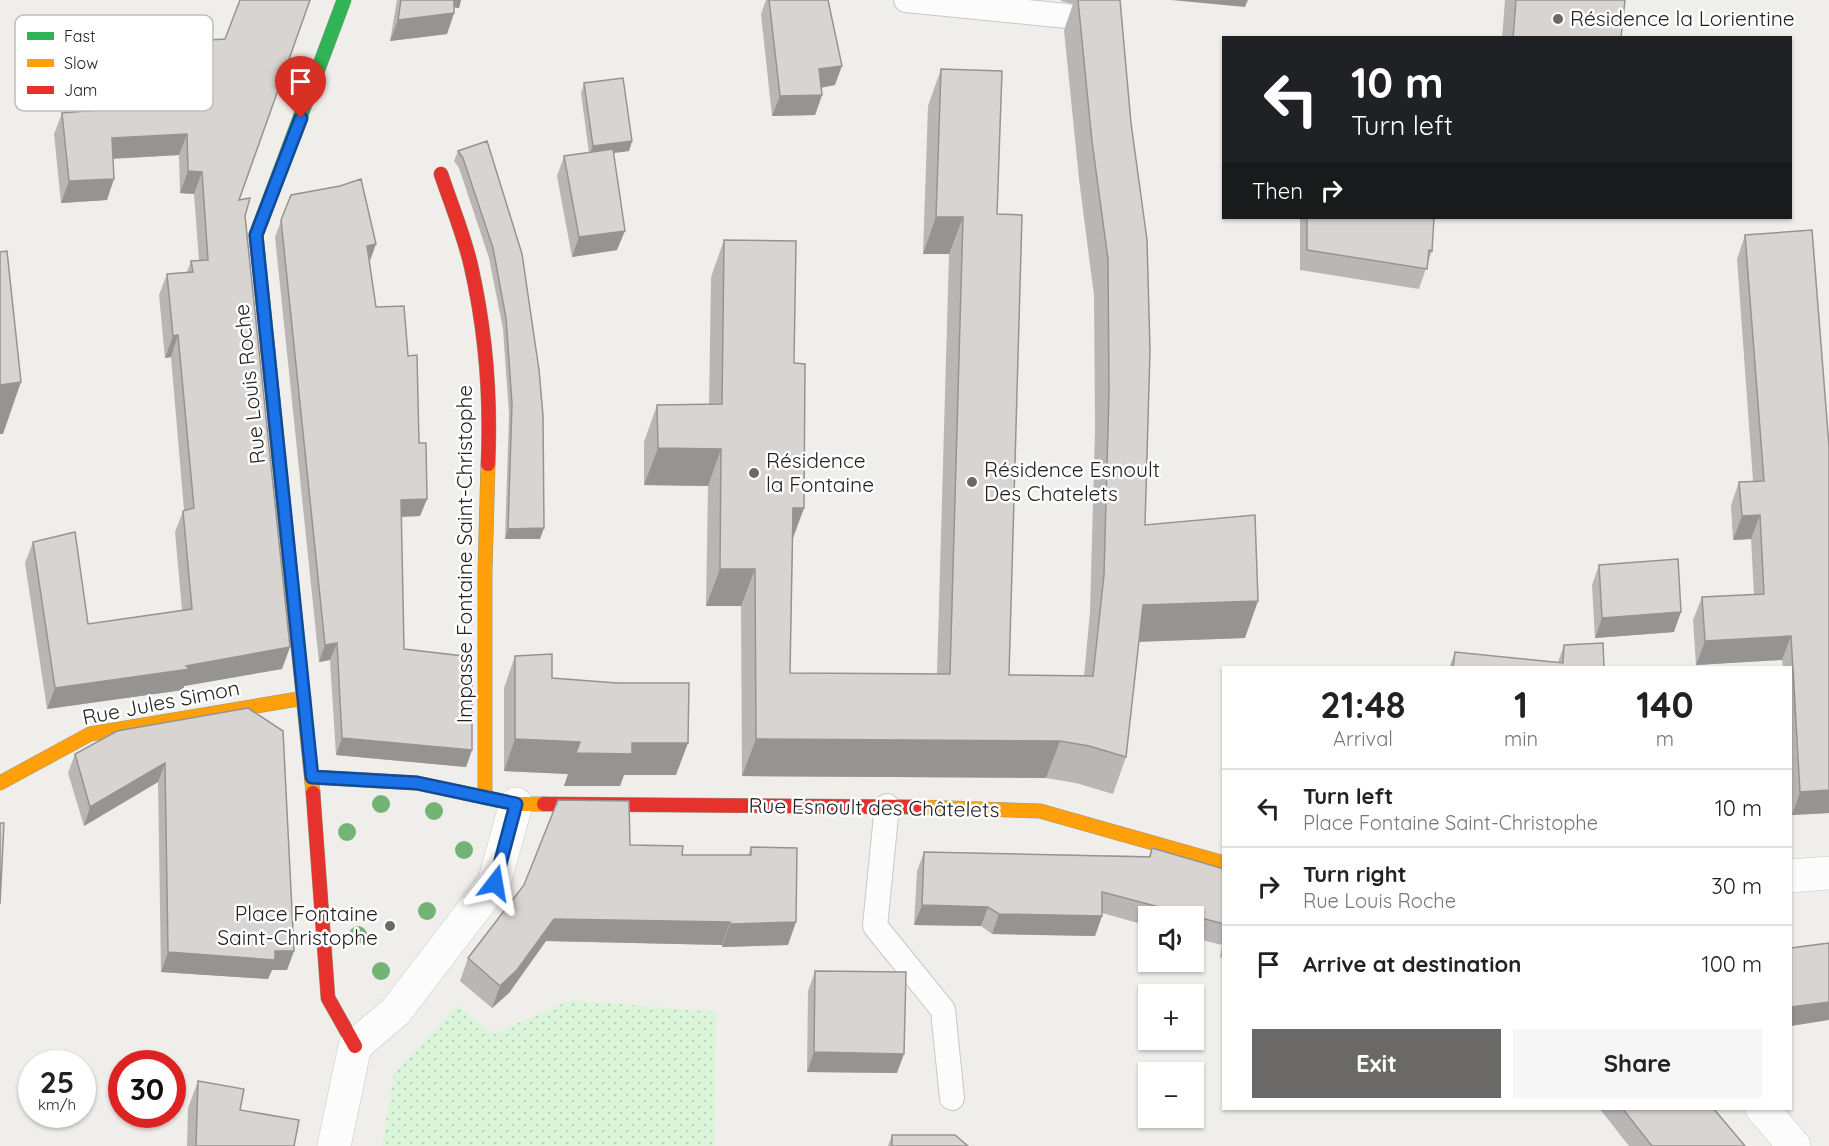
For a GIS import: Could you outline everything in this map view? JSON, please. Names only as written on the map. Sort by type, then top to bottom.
[{"type":"street","name":"Rue Louis Roche","points":[[312,777],[256,235],[344,0]]},
{"type":"street","name":"Impasse Fontaine Saint-Christophe","points":[[441,174],[473,275],[484,330],[490,414],[485,571],[500,800]]},
{"type":"street","name":"Rue Jules Simon","points":[[0,783],[90,734],[304,698]]},
{"type":"street","points":[[334,1146],[355,1046],[396,1011],[495,883],[500,800],[417,783],[312,777],[328,998],[355,1046]]},
{"type":"street","name":"Rue Esnoult des Châtelets","points":[[500,800],[887,806],[1040,811],[1222,862]]},
{"type":"street","points":[[1792,876],[1829,873]]},
{"type":"street","points":[[1764,1110],[1794,1146]]},
{"type":"lane","points":[[906,0],[1067,16]]},
{"type":"lane","points":[[887,806],[875,926],[943,1010],[952,1098]]},
{"type":"green space","points":[[571,1000],[716,1012],[714,1146],[382,1146],[394,1074],[457,1005],[493,1034]]},
{"type":"building","points":[[240,0],[310,0],[239,200],[250,198],[245,216],[290,647],[186,666],[190,669],[55,688],[33,542],[75,532],[88,624],[192,609],[183,511],[194,508],[178,335],[173,336],[167,274],[193,272],[191,261],[208,260],[202,172],[188,171],[187,134],[112,138],[114,179],[69,181],[62,113],[213,111],[213,40],[225,39]]},
{"type":"building","points":[[401,0],[454,0],[454,13],[398,20]]},
{"type":"building","points":[[769,0],[828,0],[842,66],[819,69],[822,95],[780,96]]},
{"type":"building","points":[[1078,0],[1120,0],[1131,123],[1147,240],[1150,350],[1145,525],[1255,515],[1258,601],[1143,605],[1126,757],[1089,746],[1060,741],[756,739],[755,569],[720,569],[721,449],[658,448],[657,405],[722,404],[724,240],[796,241],[794,363],[805,364],[804,508],[793,508],[790,673],[950,674],[963,217],[936,217],[941,69],[1002,71],[997,214],[1022,215],[1009,675],[1093,676],[1104,575],[1109,392],[1108,259],[1092,142]]},
{"type":"building","name":"Résidence la Lorientine","points":[[1516,0],[1625,0],[1621,36],[1513,36]]},
{"type":"building","points":[[623,78],[632,141],[593,146],[584,83]]},
{"type":"building","points":[[487,141],[522,254],[539,370],[543,416],[544,528],[508,529],[512,404],[506,318],[493,248],[463,158],[458,151]]},
{"type":"building","points":[[613,149],[625,231],[579,237],[564,156]]},
{"type":"building","points":[[361,179],[376,244],[367,246],[376,307],[404,306],[408,356],[417,355],[419,443],[426,443],[427,499],[401,500],[404,649],[472,657],[472,750],[342,738],[337,643],[325,645],[281,220],[291,195],[340,186]]},
{"type":"building","points":[[1307,219],[1434,219],[1432,251],[1429,250],[1427,269],[1307,250]]},
{"type":"building","points":[[1812,230],[1829,446],[1829,790],[1800,792],[1791,636],[1705,641],[1702,597],[1764,594],[1760,515],[1742,516],[1739,482],[1764,481],[1745,235]]},
{"type":"building","points":[[7,251],[21,382],[0,385],[0,252]]},
{"type":"building","points":[[1678,559],[1681,612],[1602,618],[1599,565]]},
{"type":"building","points":[[1603,643],[1604,666],[1453,666],[1455,652],[1563,663],[1564,645]]},
{"type":"building","points":[[552,654],[552,678],[617,683],[689,683],[688,743],[632,743],[632,754],[576,753],[580,742],[515,739],[515,656]]},
{"type":"building","points":[[248,708],[283,731],[294,951],[275,951],[275,960],[168,952],[165,763],[90,807],[75,754],[117,731]]},
{"type":"building","points":[[558,800],[629,801],[630,845],[683,846],[682,855],[751,855],[751,847],[797,848],[796,922],[730,924],[730,922],[554,919],[517,970],[500,986],[468,958],[524,885]]},
{"type":"building","points":[[0,823],[4,823],[0,904]]},
{"type":"building","points":[[1152,848],[1222,868],[1222,923],[1204,919],[1204,906],[1155,906],[1102,892],[1102,916],[999,914],[988,907],[922,905],[924,852],[1150,857]]},
{"type":"building","points":[[1829,943],[1829,1002],[1792,1007],[1792,948]]},
{"type":"building","points":[[815,971],[906,972],[904,1054],[814,1052]]},
{"type":"building","points":[[198,1081],[244,1089],[240,1110],[299,1120],[294,1146],[196,1146]]},
{"type":"building","points":[[1624,1110],[1715,1110],[1745,1146],[1652,1146]]},
{"type":"building","points":[[892,1135],[955,1135],[968,1146],[892,1146]]},
{"type":"traffic: fast","points":[[268,352],[256,235],[344,0]]},
{"type":"traffic: slow","points":[[268,352],[313,793]]},
{"type":"traffic: slow","points":[[485,797],[485,571],[488,464]]},
{"type":"traffic: slow","points":[[0,783],[90,734],[304,698]]},
{"type":"traffic: slow","points":[[312,777],[417,783],[516,804],[544,804]]},
{"type":"traffic: slow","points":[[918,807],[1040,811],[1222,862]]},
{"type":"traffic: jam","points":[[441,174],[468,254],[480,315],[488,389],[488,464]]},
{"type":"traffic: jam","points":[[313,793],[328,998],[355,1046]]},
{"type":"traffic: jam","points":[[544,804],[918,807]]},
{"type":"place","name":"Résidence la Lorientine","points":[[1558,19]]},
{"type":"place","name":"Résidence la Fontaine","points":[[754,473]]},
{"type":"place","name":"Résidence Esnoult Des Chatelets","points":[[972,482]]},
{"type":"place","name":"Place Fontaine Saint-Christophe","points":[[390,926]]},
{"type":"route","points":[[301,118],[256,235],[312,777],[417,783],[516,804],[495,883]]}]
